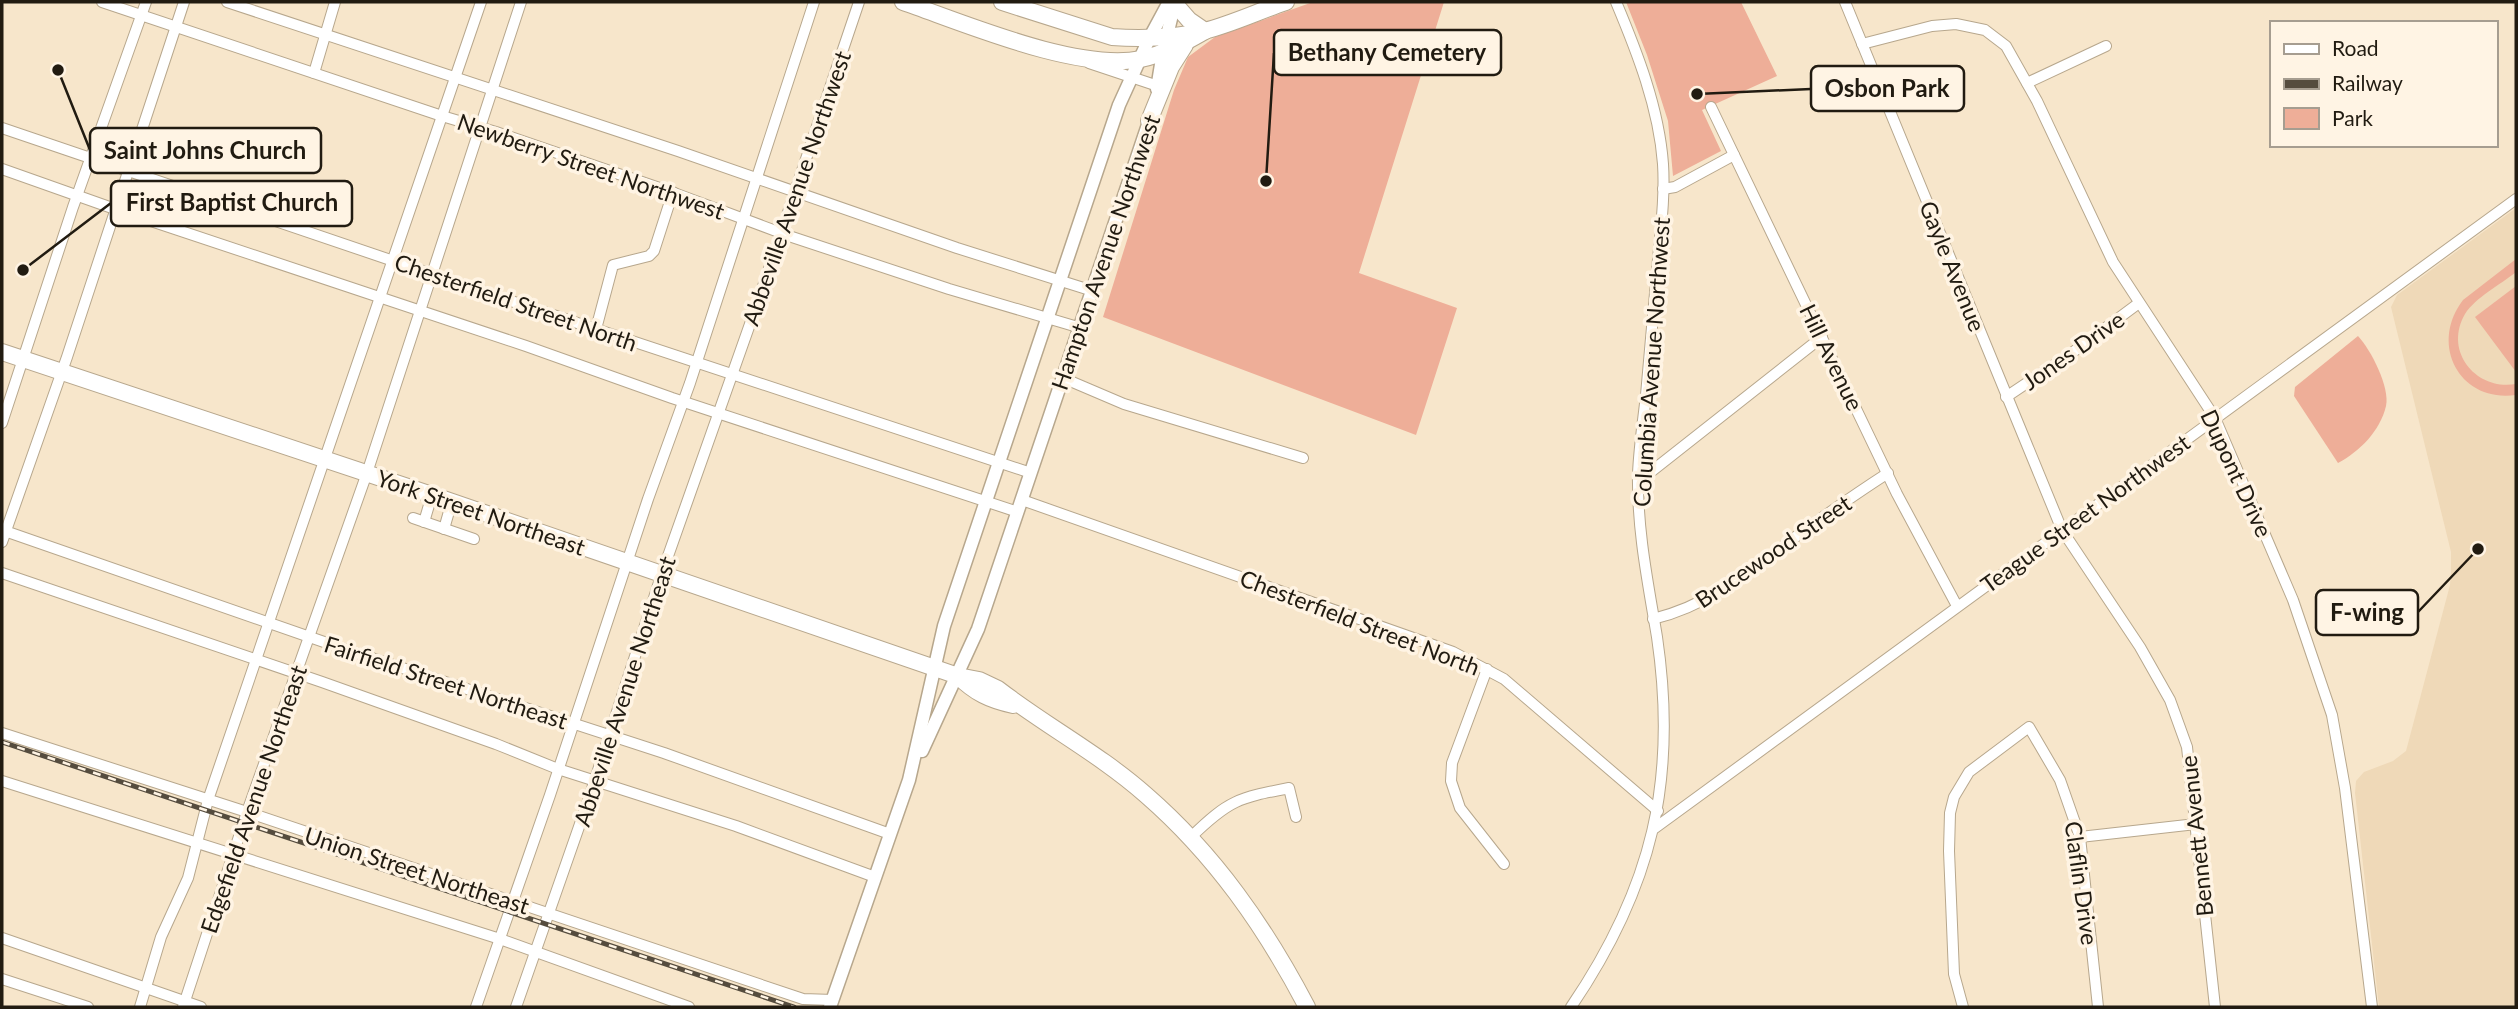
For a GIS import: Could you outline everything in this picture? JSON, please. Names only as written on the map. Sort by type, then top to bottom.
[{"type":"main road","points":[[902,2],[1072,57],[1112,61],[1139,59],[1165,44],[1286,2]]},
{"type":"main road","points":[[1002,2],[1119,38],[1149,38],[1165,44],[1187,42]]},
{"type":"main road","points":[[1173,2],[1189,20],[1205,31]]},
{"type":"main road","points":[[1149,121],[1171,66],[1187,42],[1205,31]]},
{"type":"main road","points":[[1112,61],[1119,52],[1119,38]]},
{"type":"main road","name":"York Street Northeast","points":[[2,352],[452,501],[935,667],[958,676],[972,690],[992,700],[1021,707],[1115,771],[1145,794],[1191,837],[1258,922],[1307,1007]]},
{"type":"street","name":"Newberry Street Northwest","points":[[102,2],[673,192],[949,289],[1081,328]]},
{"type":"street","points":[[2,422],[146,2]]},
{"type":"street","points":[[2,542],[184,2]]},
{"type":"street","name":"Newberry Street Northwest","points":[[228,2],[757,178],[957,248],[1093,291]]},
{"type":"street","points":[[314,73],[335,2]]},
{"type":"street","name":"Edgefield Avenue Northeast","points":[[140,1007],[161,937],[188,878],[208,800],[481,2]]},
{"type":"street","name":"Edgefield Avenue Northeast","points":[[184,1005],[247,813],[367,473],[521,2]]},
{"type":"street","name":"Abbeville Avenue Northwest","points":[[683,402],[814,2]]},
{"type":"street","name":"Abbeville Avenue Northwest","points":[[733,374],[859,2]]},
{"type":"street","name":"Hampton Avenue Northwest","points":[[909,780],[944,626],[1061,281],[1130,78],[1149,38],[1173,2]]},
{"type":"street","name":"Hampton Avenue Northwest","points":[[909,780],[978,629],[1081,328],[1149,121],[1173,2]]},
{"type":"street","name":"Columbia Avenue Northwest","points":[[1572,1007],[1616,935],[1634,892],[1655,828],[1663,756],[1661,675],[1643,552],[1638,482],[1663,189],[1662,158],[1647,87],[1616,2]]},
{"type":"street","name":"Gayle Avenue","points":[[1845,2],[2062,530]]},
{"type":"street","name":"Dupont Drive","points":[[1862,44],[1932,26],[1956,24],[1976,27],[1992,34],[2006,46],[2027,83],[2102,241],[2139,303],[2215,418],[2292,600],[2332,715],[2344,779],[2372,1007]]},
{"type":"street","points":[[2027,83],[2106,46]]},
{"type":"street","points":[[1072,57],[1158,86]]},
{"type":"street","name":"Hill Avenue","points":[[1711,107],[1888,473],[1956,606]]},
{"type":"street","name":"Chesterfield Street North","points":[[2,128],[696,363],[1031,473]]},
{"type":"street","points":[[1663,189],[1675,187],[1734,155]]},
{"type":"street","name":"Chesterfield Street North","points":[[2,169],[719,414],[987,502],[1020,506],[1453,652],[1487,669],[1524,695],[1658,811]]},
{"type":"street","points":[[596,329],[613,265],[649,256],[654,251],[673,192]]},
{"type":"street","name":"Teague Street Northwest","points":[[1655,828],[2516,200]]},
{"type":"street","name":"Jones Drive","points":[[2006,397],[2139,303]]},
{"type":"street","points":[[1638,482],[1822,337]]},
{"type":"street","name":"Abbeville Avenue Northeast","points":[[516,1007],[594,782],[662,573],[733,374]]},
{"type":"street","points":[[1063,378],[1124,404],[1303,458]]},
{"type":"street","name":"Abbeville Avenue Northeast","points":[[476,1007],[683,402]]},
{"type":"street","name":"Brucewood Street","points":[[1653,619],[1686,610],[1724,590],[1838,506],[1888,473]]},
{"type":"street","points":[[424,522],[432,495]]},
{"type":"street","points":[[444,529],[452,501]]},
{"type":"street","points":[[413,519],[474,539]]},
{"type":"street","name":"Bennett Avenue","points":[[2062,530],[2140,647],[2170,699],[2187,747],[2215,1007]]},
{"type":"street","name":"Fairfield Street Northeast","points":[[4,531],[309,637],[699,765],[890,834]]},
{"type":"street","name":"Fairfield Street Northeast","points":[[2,573],[496,744],[594,782],[736,826],[875,877]]},
{"type":"street","points":[[1487,669],[1452,763],[1451,781],[1460,808],[1504,864]]},
{"type":"street","name":"Claflin Drive","points":[[1963,1007],[1954,974],[1952,940],[1949,851],[1952,805],[1969,772],[2029,727],[2060,780],[2080,837],[2098,1007]]},
{"type":"street","name":"Union Street Northeast","points":[[2,733],[803,999],[831,1004]]},
{"type":"street","points":[[831,1004],[909,780]]},
{"type":"street","name":"Union Street Northeast","points":[[2,781],[500,939],[689,1007]]},
{"type":"street","points":[[1191,837],[1216,813],[1233,802],[1244,797],[1289,788],[1296,817]]},
{"type":"street","points":[[2080,837],[2196,824]]},
{"type":"street","points":[[2,938],[146,988],[184,1005],[201,1007]]},
{"type":"street","points":[[2,979],[88,1007]]},
{"type":"shaded area","points":[[2516,208],[2516,1007],[2379,1007],[2355,793],[2356,781],[2364,772],[2393,761],[2406,751],[2450,585],[2451,571],[2451,552],[2391,307],[2397,295]]},
{"type":"green space","points":[[1313,2],[1444,2],[1359,273],[1457,308],[1416,435],[1103,317],[1174,90],[1188,57],[1215,37]]},
{"type":"green space","points":[[1626,2],[1741,2],[1777,76],[1702,110],[1721,151],[1673,176],[1668,121],[1647,55]]},
{"type":"green space","points":[[2516,259],[2516,272],[2475,302],[2465,314],[2459,328],[2461,355],[2477,375],[2502,385],[2516,384],[2516,395],[2496,395],[2479,390],[2465,380],[2455,367],[2450,352],[2449,335],[2453,317],[2463,300]]},
{"type":"green space","points":[[2516,286],[2516,372],[2475,317]]},
{"type":"green space","points":[[2358,336],[2378,369],[2385,389],[2386,406],[2374,432],[2354,453],[2338,463],[2294,396],[2295,387]]},
{"type":"railway","points":[[2,742],[794,1007]]},
{"type":"place","name":"Saint Johns Church","points":[[58,70]]},
{"type":"place","name":"Osbon Park","points":[[1697,94]]},
{"type":"place","name":"Bethany Cemetery","points":[[1266,181]]},
{"type":"place","name":"First Baptist Church","points":[[23,270]]},
{"type":"place","name":"F-wing","points":[[2478,549]]}]
